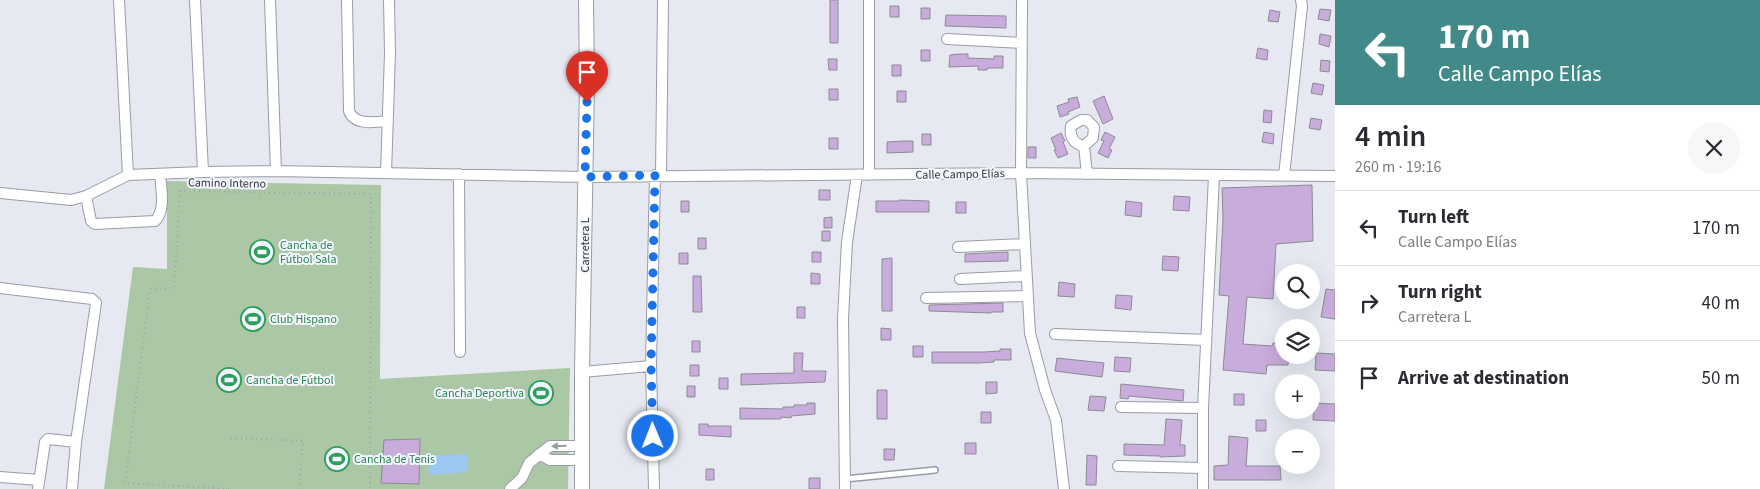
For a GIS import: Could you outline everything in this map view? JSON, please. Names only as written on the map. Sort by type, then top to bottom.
[{"type":"street","points":[[0,193],[70,200],[86,196],[128,175],[120,0]]},
{"type":"street","points":[[195,0],[203,172]]},
{"type":"street","points":[[270,0],[276,171]]},
{"type":"street","points":[[347,0],[350,115],[357,120],[367,122],[388,121]]},
{"type":"street","points":[[386,173],[389,0]]},
{"type":"street","name":"Carretera L","points":[[582,489],[587,83],[586,0]]},
{"type":"street","points":[[654,489],[651,366],[663,0]]},
{"type":"street","points":[[869,0],[869,175]]},
{"type":"street","points":[[1022,0],[1021,173],[1030,333],[1045,390],[1056,420],[1064,489]]},
{"type":"street","points":[[1284,176],[1298,61],[1301,0]]},
{"type":"street","points":[[947,39],[1022,43]]},
{"type":"street","points":[[1084,146],[1087,174]]},
{"type":"street","name":"Calle Campo Elías","points":[[128,175],[276,171],[585,177],[1021,173],[1335,176]]},
{"type":"street","points":[[86,196],[91,220],[95,224],[155,221],[162,210],[160,174]]},
{"type":"street","points":[[459,174],[460,352]]},
{"type":"street","points":[[845,484],[843,318],[847,242],[857,175]]},
{"type":"street","points":[[1203,489],[1203,408],[1214,176]]},
{"type":"street","points":[[958,247],[1025,244]]},
{"type":"street","points":[[960,279],[1026,276]]},
{"type":"street","points":[[0,288],[92,299],[96,303],[76,442],[72,489]]},
{"type":"street","points":[[926,298],[1027,296]]},
{"type":"street","points":[[1055,334],[1206,340]]},
{"type":"street","points":[[582,372],[651,366]]},
{"type":"street","points":[[1121,407],[1203,408]]},
{"type":"street","points":[[0,478],[39,485],[45,442],[48,439],[76,442]]},
{"type":"street","points":[[510,489],[522,478],[529,463],[550,446],[582,453]]},
{"type":"street","points":[[1118,466],[1203,468]]},
{"type":"lane","points":[[845,484],[935,470]]},
{"type":"path","name":"Camino Interno","points":[[229,489],[125,483],[150,289],[174,288],[180,191],[370,194],[370,489]]},
{"type":"path","points":[[231,438],[303,441],[300,489]]},
{"type":"green space","name":"Club Hispano","points":[[167,181],[381,185],[380,379],[570,368],[568,489],[104,489],[133,267],[167,269]]},
{"type":"water","points":[[468,454],[468,472],[429,475],[428,456]]},
{"type":"building","points":[[830,0],[838,0],[838,43],[830,43]]},
{"type":"building","points":[[890,6],[899,6],[899,17],[890,17]]},
{"type":"building","points":[[921,8],[930,8],[930,19],[921,19]]},
{"type":"building","points":[[1320,9],[1331,10],[1329,21],[1318,19]]},
{"type":"building","points":[[1270,10],[1280,12],[1278,22],[1268,21]]},
{"type":"building","points":[[946,15],[1006,16],[1006,28],[945,26]]},
{"type":"building","points":[[1320,34],[1331,36],[1329,47],[1319,44]]},
{"type":"building","points":[[1258,48],[1268,50],[1267,60],[1256,58]]},
{"type":"building","points":[[921,50],[930,50],[930,61],[921,61]]},
{"type":"building","points":[[968,54],[968,58],[994,59],[994,56],[1003,56],[1003,68],[978,70],[978,66],[949,67],[950,55]]},
{"type":"building","points":[[828,59],[837,59],[837,70],[829,70]]},
{"type":"building","points":[[1321,60],[1330,61],[1329,72],[1320,71]]},
{"type":"building","points":[[892,65],[901,65],[901,76],[892,76]]},
{"type":"building","points":[[1313,83],[1324,85],[1322,95],[1311,93]]},
{"type":"building","points":[[829,89],[838,89],[838,100],[829,100]]},
{"type":"building","points":[[897,91],[906,91],[906,102],[897,102]]},
{"type":"building","points":[[1104,96],[1113,119],[1103,124],[1093,101]]},
{"type":"building","points":[[1077,97],[1080,107],[1060,117],[1057,106],[1069,102],[1068,99]]},
{"type":"building","points":[[1264,110],[1272,111],[1271,123],[1263,122]]},
{"type":"building","points":[[1311,118],[1322,120],[1320,130],[1309,128]]},
{"type":"building","points":[[1105,132],[1115,137],[1109,149],[1112,150],[1108,158],[1098,153],[1104,141],[1101,140]]},
{"type":"building","points":[[1264,132],[1274,134],[1273,144],[1262,142]]},
{"type":"building","points":[[1061,133],[1068,154],[1058,158],[1051,138]]},
{"type":"building","points":[[922,134],[931,134],[931,145],[922,145]]},
{"type":"building","points":[[829,138],[838,138],[838,149],[829,149]]},
{"type":"building","points":[[913,141],[913,152],[887,153],[887,142]]},
{"type":"building","points":[[1028,147],[1036,147],[1036,158],[1028,158]]},
{"type":"building","points":[[1312,185],[1313,241],[1276,244],[1273,299],[1247,297],[1243,344],[1272,346],[1273,343],[1275,343],[1275,364],[1288,364],[1267,365],[1266,374],[1223,370],[1229,296],[1219,295],[1223,219],[1222,188]]},
{"type":"building","points":[[819,190],[830,190],[830,200],[819,200]]},
{"type":"building","points":[[1174,196],[1190,197],[1189,211],[1173,210]]},
{"type":"building","points":[[681,201],[689,201],[689,212],[681,212]]},
{"type":"building","points":[[876,201],[929,201],[929,212],[876,212]]},
{"type":"building","points":[[1126,201],[1142,203],[1141,217],[1125,215]]},
{"type":"building","points":[[956,202],[966,202],[966,213],[956,213]]},
{"type":"building","points":[[832,217],[832,228],[824,228],[824,218]]},
{"type":"building","points":[[822,231],[830,231],[830,241],[822,241]]},
{"type":"building","points":[[698,238],[706,238],[706,249],[698,249]]},
{"type":"building","points":[[812,252],[821,252],[821,262],[812,262]]},
{"type":"building","points":[[1008,252],[1008,261],[965,262],[965,254]]},
{"type":"building","points":[[679,253],[688,253],[688,264],[679,264]]},
{"type":"building","points":[[1163,256],[1179,257],[1178,271],[1162,270]]},
{"type":"building","points":[[892,258],[892,311],[882,311],[882,259]]},
{"type":"building","points":[[811,273],[820,274],[820,284],[811,284]]},
{"type":"building","points":[[693,276],[701,276],[702,312],[693,312]]},
{"type":"building","points":[[1059,282],[1075,284],[1074,297],[1058,296]]},
{"type":"building","points":[[1326,289],[1335,290],[1335,319],[1321,317]]},
{"type":"building","points":[[1116,295],[1132,296],[1131,310],[1115,308]]},
{"type":"building","points":[[1003,303],[1003,312],[929,311],[929,305]]},
{"type":"building","points":[[797,307],[805,307],[805,318],[797,318]]},
{"type":"building","points":[[881,328],[891,329],[891,340],[881,340]]},
{"type":"building","points":[[692,341],[700,341],[700,352],[692,352]]},
{"type":"building","points":[[913,346],[923,346],[923,357],[913,357]]},
{"type":"building","points":[[1000,349],[1011,349],[1011,360],[994,360],[994,362],[979,363],[932,363],[932,352],[984,352],[1000,351]]},
{"type":"building","points":[[794,353],[803,353],[802,371],[826,371],[825,382],[741,385],[741,374],[794,373]]},
{"type":"building","points":[[1320,353],[1335,354],[1335,371],[1315,370],[1315,364],[1320,364]]},
{"type":"building","points":[[1115,357],[1131,358],[1130,372],[1114,371]]},
{"type":"building","points":[[1057,358],[1104,363],[1102,377],[1055,371]]},
{"type":"building","points":[[690,365],[699,365],[699,376],[690,376]]},
{"type":"building","points":[[719,378],[728,378],[728,389],[719,389]]},
{"type":"building","points":[[986,382],[997,382],[997,393],[986,394]]},
{"type":"building","points":[[1121,384],[1184,390],[1183,401],[1129,396],[1128,399],[1120,398]]},
{"type":"building","points":[[687,386],[695,386],[695,397],[687,397]]},
{"type":"building","points":[[877,390],[887,390],[887,419],[877,419]]},
{"type":"building","points":[[1234,394],[1244,394],[1244,405],[1234,405]]},
{"type":"building","points":[[1090,396],[1106,397],[1104,411],[1088,410]]},
{"type":"building","points":[[807,403],[815,403],[815,414],[791,416],[791,418],[781,417],[781,419],[740,419],[740,408],[783,409],[783,407],[794,407],[794,405],[807,405]]},
{"type":"building","points":[[1320,403],[1335,404],[1335,421],[1313,420],[1320,419]]},
{"type":"building","points":[[981,412],[991,412],[991,423],[981,423]]},
{"type":"building","points":[[1166,419],[1182,420],[1180,445],[1185,445],[1185,456],[1124,455],[1124,444],[1164,445]]},
{"type":"building","points":[[1256,420],[1266,420],[1266,431],[1256,431]]},
{"type":"building","points":[[699,424],[731,426],[731,437],[699,435]]},
{"type":"building","points":[[1229,436],[1248,438],[1246,466],[1275,466],[1275,474],[1281,474],[1281,480],[1214,480],[1214,466],[1228,465]]},
{"type":"building","points":[[420,439],[419,484],[381,483],[384,440]]},
{"type":"building","points":[[965,443],[976,443],[976,454],[965,454]]},
{"type":"building","points":[[884,449],[895,449],[894,460],[884,460]]},
{"type":"building","points":[[1087,455],[1097,456],[1096,485],[1086,485]]},
{"type":"building","points":[[706,469],[714,469],[714,480],[706,480]]},
{"type":"building","points":[[809,478],[820,478],[820,489],[809,489]]},
{"type":"place","name":"Cancha de Fútbol Sala","points":[[262,252]]},
{"type":"place","name":"Club Hispano","points":[[253,319]]},
{"type":"place","name":"Cancha de Fútbol","points":[[229,380]]},
{"type":"place","name":"Cancha Deportiva","points":[[541,393]]},
{"type":"place","name":"Cancha de Tenis","points":[[337,459]]},
{"type":"route","points":[[587,102],[585,177],[655,175],[651,366],[653,436]]}]
